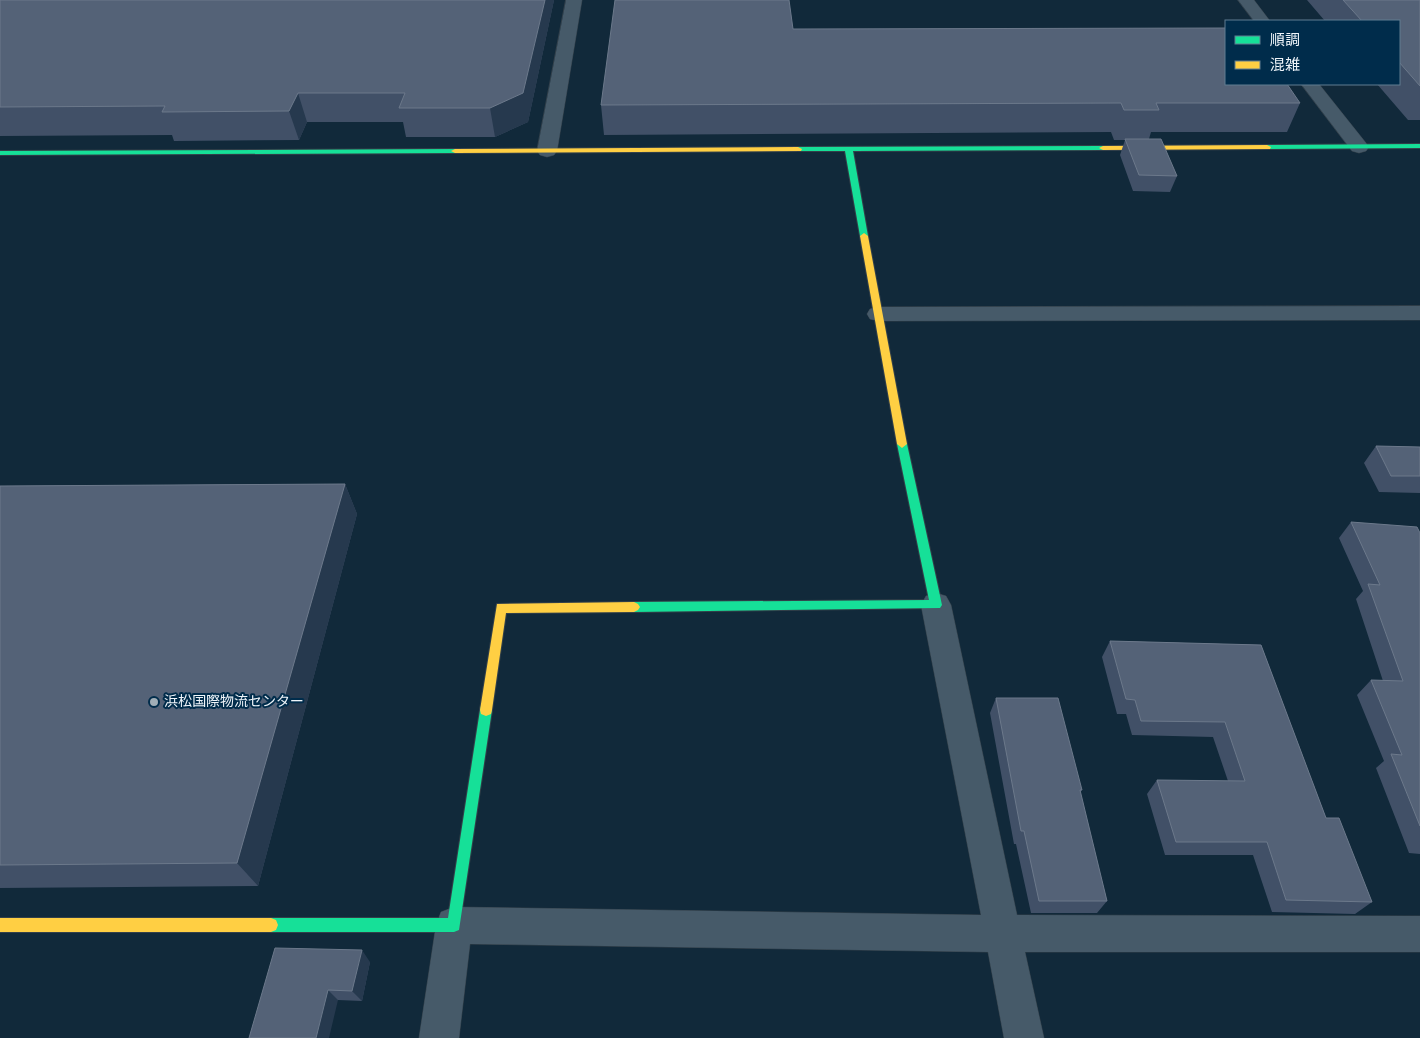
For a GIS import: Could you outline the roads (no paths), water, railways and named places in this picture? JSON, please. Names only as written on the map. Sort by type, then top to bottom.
[{"type":"street","points":[[546,152],[574,0]]},
{"type":"street","points":[[1246,0],[1261,20]]},
{"type":"street","points":[[1311,85],[1359,147]]},
{"type":"street","points":[[0,153],[546,152],[1420,146]]},
{"type":"street","points":[[848,150],[902,446],[1024,1038]]},
{"type":"street","points":[[878,314],[1420,313]]},
{"type":"street","points":[[439,1038],[501,608],[936,605]]},
{"type":"street","points":[[0,925],[454,925],[1223,936],[1420,934]]},
{"type":"place","name":"浜松国際物流センター","points":[[154,702]]}]
